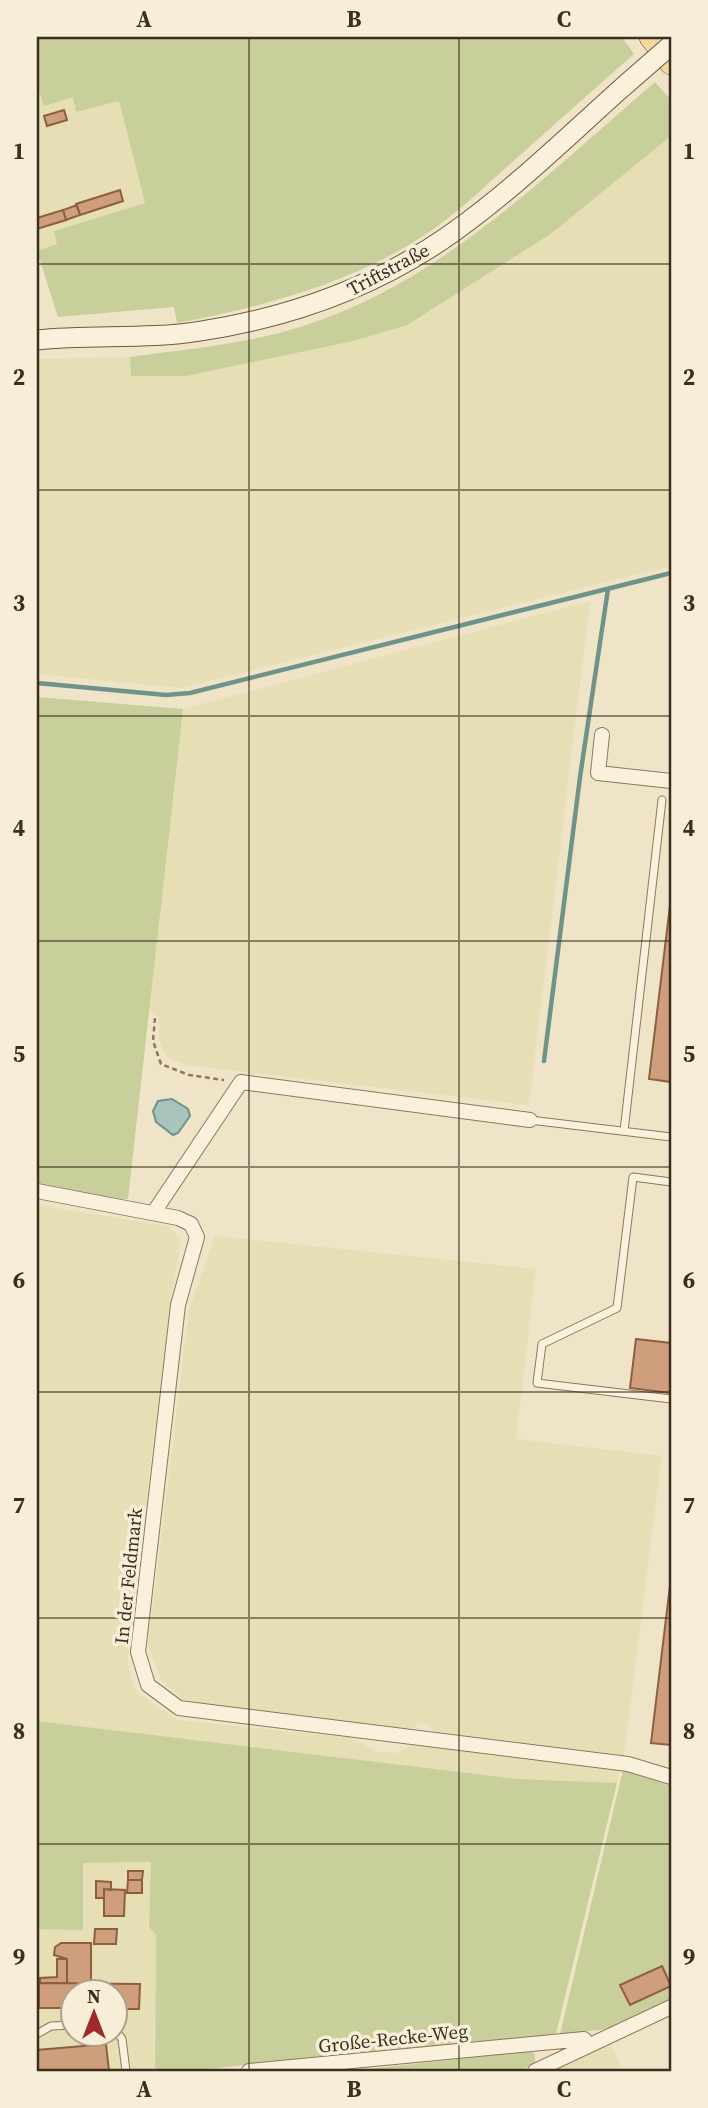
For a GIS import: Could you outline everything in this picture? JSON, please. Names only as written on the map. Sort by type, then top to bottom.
[{"type":"main road","points":[[651,37],[671,63]]},
{"type":"street","name":"Triftstraße","points":[[37,340],[198,332],[260,320],[340,294],[399,266],[454,232],[497,198],[671,45]]},
{"type":"street","points":[[602,735],[598,773],[671,781]]},
{"type":"street","points":[[154,1213],[241,1082],[530,1120]]},
{"type":"street","name":"In der Feldmark","points":[[37,1191],[154,1213],[191,1224],[197,1237],[178,1305],[138,1652],[148,1685],[179,1708],[628,1764],[671,1777]]},
{"type":"street","points":[[535,2071],[671,2007]]},
{"type":"street","name":"Große-Recke-Weg","points":[[249,2071],[584,2039],[588,2045]]},
{"type":"street","points":[[540,2043],[549,2064]]},
{"type":"lane","points":[[624,1131],[662,800]]},
{"type":"lane","points":[[530,1120],[671,1137]]},
{"type":"lane","points":[[671,1182],[633,1177],[617,1308],[542,1344],[537,1383],[671,1399]]},
{"type":"lane","points":[[37,2034],[51,2026],[60,2026]]},
{"type":"lane","points":[[123,2048],[126,2071]]},
{"type":"path","points":[[155,1018],[153,1041],[162,1064],[189,1075],[241,1082]]},
{"type":"shaded area","points":[[37,94],[73,97],[77,112],[119,101],[145,203],[54,231],[58,244],[37,251]]},
{"type":"shaded area","points":[[671,136],[671,566],[181,688],[37,674],[37,359],[130,357],[131,376],[186,376],[552,233]]},
{"type":"shaded area","points":[[590,601],[529,1105],[186,1065],[167,1058],[159,1041],[158,1016],[147,1011],[183,709]]},
{"type":"shaded area","points":[[37,1205],[168,1226],[181,1240],[170,1304],[127,1658],[135,1691],[178,1720],[353,1738],[376,1752],[397,1753],[415,1744],[620,1768],[617,1783],[518,1779],[37,1721]]},
{"type":"shaded area","points":[[215,1236],[536,1269],[516,1439],[662,1456],[624,1755],[436,1732],[427,1724],[419,1724],[412,1729],[200,1705],[184,1699],[162,1682],[148,1645],[189,1310]]},
{"type":"shaded area","points":[[151,1862],[149,1927],[156,1935],[154,2035],[155,2067],[158,2071],[37,2071],[37,1929],[83,1895],[83,1863]]},
{"type":"shaded area","points":[[610,2042],[623,2071],[551,2071]]},
{"type":"green space","points":[[37,37],[622,37],[634,54],[462,207],[417,240],[352,274],[318,287],[248,308],[177,323],[174,307],[58,317],[37,251],[57,244],[54,231],[145,203],[119,101],[76,112],[73,97],[44,106],[40,94],[37,94]]},
{"type":"green space","points":[[655,82],[671,100],[671,136],[552,233],[407,325],[353,341],[186,376],[131,376],[130,357],[218,345],[282,332],[354,307],[401,282],[447,254],[491,222]]},
{"type":"green space","points":[[37,697],[183,709],[128,1199],[105,1199],[37,1186]]},
{"type":"green space","points":[[37,1721],[518,1779],[617,1783],[556,2034],[187,2071],[158,2071],[155,2067],[156,1935],[149,1927],[151,1862],[83,1863],[83,1930],[38,1929],[37,1933]]},
{"type":"green space","points":[[623,1770],[671,1786],[671,2001],[608,2029],[560,2034]]},
{"type":"green space","points":[[530,2051],[535,2054],[535,2063],[519,2071],[350,2071]]},
{"type":"water","points":[[172,1099],[188,1109],[190,1116],[178,1133],[173,1135],[156,1122],[153,1111],[158,1101]]},
{"type":"building","points":[[64,110],[67,120],[47,126],[44,116]]},
{"type":"building","points":[[120,190],[123,201],[80,215],[76,204]]},
{"type":"building","points":[[77,205],[80,215],[66,220],[63,210]]},
{"type":"building","points":[[63,210],[66,220],[37,229],[37,218]]},
{"type":"building","points":[[671,897],[671,1082],[649,1079]]},
{"type":"building","points":[[636,1339],[671,1343],[671,1393],[630,1388]]},
{"type":"building","points":[[671,1577],[671,1745],[651,1743]]},
{"type":"building","points":[[128,1871],[143,1871],[142,1880],[128,1880]]},
{"type":"building","points":[[128,1880],[142,1880],[142,1893],[127,1893]]},
{"type":"building","points":[[96,1881],[111,1882],[111,1890],[104,1889],[104,1898],[96,1898]]},
{"type":"building","points":[[104,1889],[125,1890],[124,1916],[104,1916]]},
{"type":"building","points":[[95,1929],[117,1929],[116,1944],[94,1944]]},
{"type":"building","points":[[61,1943],[91,1943],[91,1979],[67,1979],[67,1959],[54,1955],[55,1947]]},
{"type":"building","points":[[57,1959],[67,1959],[67,1979],[60,1979],[60,1983],[40,1983],[40,1978],[57,1977]]},
{"type":"building","points":[[662,1966],[671,1986],[630,2005],[620,1985]]},
{"type":"building","points":[[39,1983],[60,1983],[60,2008],[39,2008]]},
{"type":"building","points":[[130,1984],[140,1984],[139,2009],[130,2009]]},
{"type":"building","points":[[106,2048],[109,2071],[37,2071],[37,2050]]},
{"type":"waterway","points":[[37,683],[166,695],[190,693],[671,573]]},
{"type":"waterway","points":[[544,1061],[580,777],[608,589]]}]
